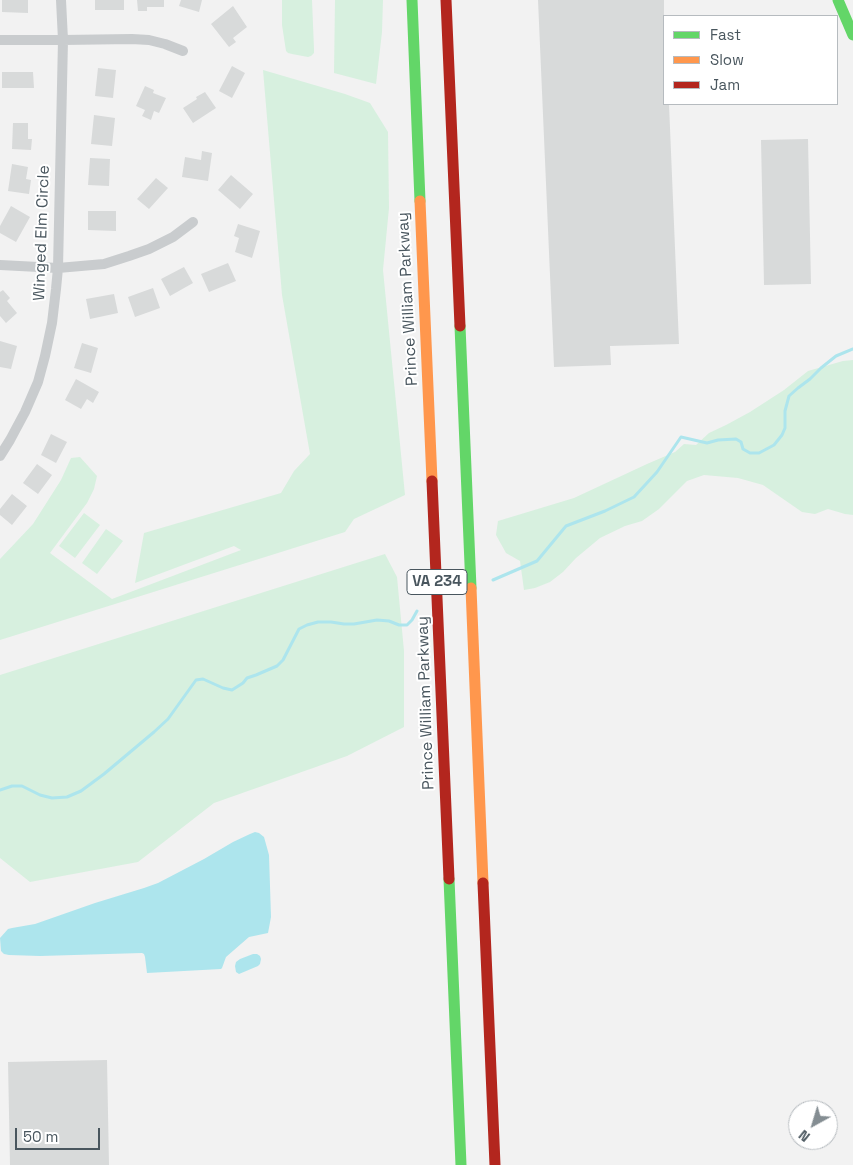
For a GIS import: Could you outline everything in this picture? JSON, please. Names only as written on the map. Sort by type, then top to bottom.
[{"type":"main road","name":"Prince William Parkway","points":[[412,0],[461,1165]]},
{"type":"main road","name":"VA 234","points":[[446,0],[496,1165]]},
{"type":"main road","points":[[838,0],[853,35]]},
{"type":"street","name":"Winged Elm Circle","points":[[0,456],[25,412],[38,382],[46,356],[52,323],[58,268],[61,0]]},
{"type":"street","points":[[0,40],[132,39],[157,42],[183,51]]},
{"type":"street","points":[[0,265],[58,268],[104,264],[149,249],[173,237],[193,222]]},
{"type":"green space","points":[[282,0],[312,0],[314,53],[311,56],[292,54],[286,51],[282,25]]},
{"type":"green space","points":[[335,0],[383,0],[382,32],[376,84],[334,73]]},
{"type":"green space","points":[[263,70],[370,103],[388,132],[389,208],[383,270],[405,495],[354,519],[345,532],[0,640],[0,559],[33,524],[61,480],[71,458],[80,457],[97,476],[94,489],[87,503],[50,553],[112,599],[241,550],[234,546],[135,583],[144,533],[281,493],[294,471],[310,454],[282,295]]},
{"type":"green space","points":[[853,360],[853,515],[828,509],[815,514],[802,512],[763,485],[738,478],[704,475],[687,481],[659,509],[642,521],[625,526],[600,538],[550,582],[524,590],[520,561],[506,553],[496,535],[498,521],[574,498],[675,452],[684,444],[696,445],[709,433],[750,412],[784,390],[808,371]]},
{"type":"green space","points":[[84,513],[100,525],[75,558],[59,546]]},
{"type":"green space","points":[[106,529],[123,541],[97,574],[82,563]]},
{"type":"green space","points":[[385,554],[397,577],[404,651],[404,727],[347,756],[214,803],[138,862],[30,882],[0,858],[0,675]]},
{"type":"water","points":[[255,832],[264,837],[269,855],[271,917],[268,933],[249,937],[226,957],[221,969],[147,973],[145,957],[142,953],[40,956],[9,955],[1,951],[0,938],[8,929],[35,924],[158,883]]},
{"type":"water","points":[[253,954],[260,956],[260,964],[239,974],[236,972],[236,962]]},
{"type":"building","points":[[2,0],[28,0],[28,13],[2,12]]},
{"type":"building","points":[[95,0],[124,0],[124,10],[95,10]]},
{"type":"building","points":[[137,0],[164,0],[164,7],[147,7],[147,11],[138,11]]},
{"type":"building","points":[[181,0],[202,0],[199,12],[179,6]]},
{"type":"building","points":[[538,0],[664,0],[663,105],[669,105],[679,344],[610,346],[611,365],[554,367]]},
{"type":"building","points":[[233,6],[247,27],[233,38],[236,42],[229,47],[211,24]]},
{"type":"building","points":[[232,66],[245,73],[232,98],[219,91]]},
{"type":"building","points":[[98,68],[116,70],[113,98],[95,96]]},
{"type":"building","points":[[2,72],[33,72],[34,88],[2,88]]},
{"type":"building","points":[[145,86],[154,90],[153,93],[166,98],[159,113],[154,111],[151,120],[142,116],[145,110],[136,106]]},
{"type":"building","points":[[205,92],[216,108],[193,123],[183,108]]},
{"type":"building","points":[[94,115],[115,118],[112,146],[91,144]]},
{"type":"building","points":[[13,123],[28,123],[28,139],[32,139],[31,150],[12,149]]},
{"type":"building","points":[[808,139],[811,284],[764,285],[761,140]]},
{"type":"building","points":[[202,151],[212,153],[208,181],[182,177],[185,157],[201,160]]},
{"type":"building","points":[[90,158],[110,159],[109,186],[88,185]]},
{"type":"building","points":[[12,164],[28,167],[26,179],[31,180],[29,194],[8,191]]},
{"type":"building","points":[[231,175],[253,194],[240,209],[218,190]]},
{"type":"building","points":[[156,178],[168,188],[149,209],[137,199]]},
{"type":"building","points":[[11,206],[30,217],[16,242],[0,233],[0,226]]},
{"type":"building","points":[[88,211],[116,211],[116,231],[88,230]]},
{"type":"building","points":[[238,224],[260,231],[252,258],[235,252],[239,238],[234,236]]},
{"type":"building","points":[[228,263],[236,281],[209,292],[201,274]]},
{"type":"building","points":[[184,267],[193,283],[170,296],[161,279]]},
{"type":"building","points":[[153,288],[160,308],[135,317],[128,297]]},
{"type":"building","points":[[3,290],[10,298],[7,301],[17,313],[6,323],[0,316],[0,292]]},
{"type":"building","points":[[114,294],[118,313],[90,319],[86,299]]},
{"type":"building","points":[[0,341],[17,346],[11,369],[0,367]]},
{"type":"building","points":[[82,343],[98,348],[91,373],[74,368]]},
{"type":"building","points":[[76,379],[99,392],[93,403],[87,399],[81,409],[65,400]]},
{"type":"building","points":[[51,434],[67,442],[56,463],[41,455]]},
{"type":"building","points":[[37,464],[52,475],[38,494],[23,483]]},
{"type":"building","points":[[12,494],[27,506],[12,525],[0,515],[0,509]]},
{"type":"building","points":[[107,1060],[109,1165],[10,1165],[8,1062]]},
{"type":"waterway","points":[[493,580],[537,561],[566,526],[605,511],[634,497],[657,472],[681,437],[707,443],[736,439],[741,442],[743,449],[750,453],[759,453],[774,445],[785,428],[785,411],[789,396],[836,356],[853,349]]},
{"type":"waterway","points":[[0,790],[12,786],[22,786],[40,795],[52,798],[67,797],[81,791],[104,774],[168,719],[196,680],[203,679],[232,690],[247,678],[277,666],[283,660],[299,629],[307,625],[318,622],[354,624],[377,620],[407,625],[417,611]]},
{"type":"traffic: fast","points":[[412,0],[420,201]]},
{"type":"traffic: fast","points":[[838,0],[853,35]]},
{"type":"traffic: fast","points":[[460,326],[471,588]]},
{"type":"traffic: fast","points":[[449,879],[461,1165]]},
{"type":"traffic: slow","points":[[420,201],[432,481]]},
{"type":"traffic: slow","points":[[471,588],[483,883]]},
{"type":"traffic: jam","points":[[446,0],[460,326]]},
{"type":"traffic: jam","points":[[432,481],[449,879]]},
{"type":"traffic: jam","points":[[483,883],[495,1165]]}]
